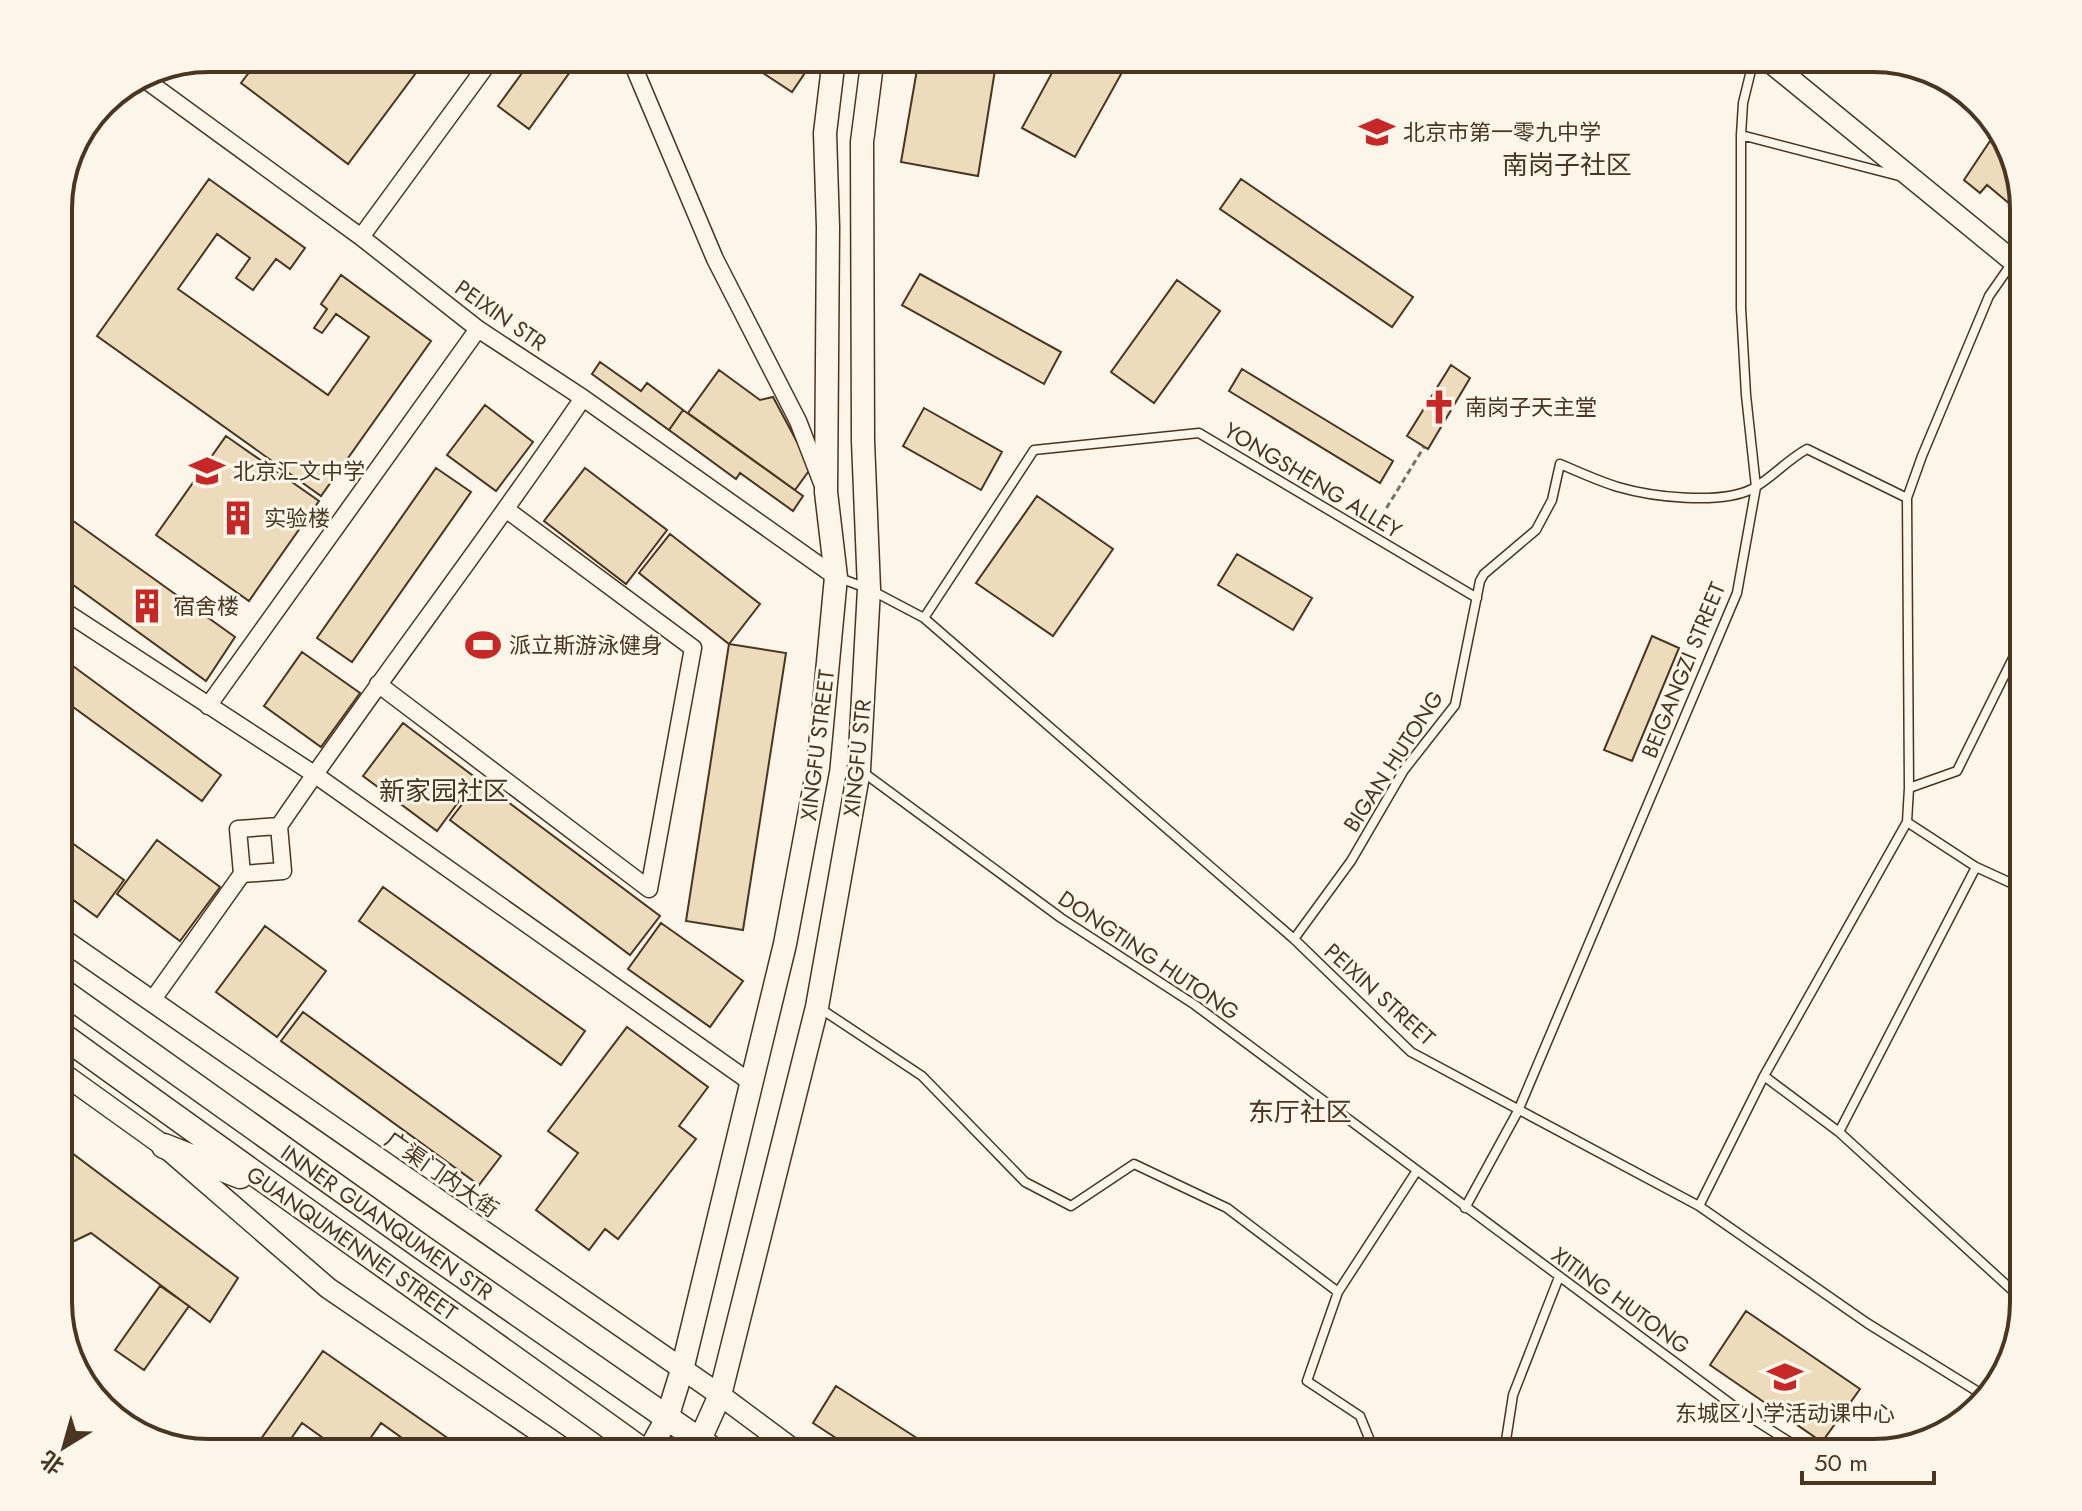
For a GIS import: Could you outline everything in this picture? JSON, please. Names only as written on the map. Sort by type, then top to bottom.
[{"type":"main road","name":"XINGFU STREET","points":[[655,1439],[667,1418],[682,1370],[753,1084],[785,944],[818,768],[836,577],[826,492],[828,227],[825,133],[832,72]]},
{"type":"main road","name":"XINGFU STR","points":[[707,1439],[817,1007],[859,770],[869,589],[863,441],[862,142],[871,72]]},
{"type":"main road","name":"INNER GUANQUMEN STR","points":[[72,998],[667,1418],[692,1439]]},
{"type":"main road","name":"GUANQUMENNEI STREET","points":[[72,1042],[627,1439]]},
{"type":"main road","points":[[164,1146],[275,1190]]},
{"type":"street","points":[[361,237],[482,72]]},
{"type":"street","points":[[636,72],[715,259],[798,421],[826,492]]},
{"type":"street","points":[[1787,72],[2010,259]]},
{"type":"street","name":"PEIXIN STR","points":[[152,84],[361,237],[478,329],[583,398],[836,577]]},
{"type":"street","points":[[208,706],[478,329]]},
{"type":"street","points":[[242,874],[283,871],[279,826],[378,684],[507,510],[583,398]]},
{"type":"street","points":[[378,684],[649,889],[693,648],[507,510]]},
{"type":"street","points":[[72,616],[314,774],[753,1084]]},
{"type":"street","points":[[151,1002],[242,874],[238,829],[279,826]]},
{"type":"street","name":"广渠门内大街","points":[[72,946],[779,1439]]},
{"type":"street","points":[[72,1080],[164,1146],[328,1288],[549,1439]]},
{"type":"lane","name":"BEIGANGZI STREET","points":[[1465,1208],[1518,1111],[1737,593],[1756,487],[1741,308],[1741,135],[1743,103],[1751,72]]},
{"type":"lane","points":[[1741,135],[1915,180]]},
{"type":"lane","points":[[1699,1206],[1764,1076],[1907,822],[1907,498],[1989,296],[2010,274]]},
{"type":"lane","name":"YONGSHENG ALLEY","points":[[924,618],[1034,450],[1199,433],[1477,598]]},
{"type":"lane","name":"BIGAN HUTONG","points":[[1294,939],[1351,861],[1404,770],[1455,705],[1484,574],[1536,530],[1552,500],[1560,464],[1620,487],[1671,496],[1728,497],[1756,487],[1807,449],[1907,498]]},
{"type":"lane","name":"PEIXIN STREET","points":[[836,577],[869,589],[924,618],[1294,939],[1411,1052],[1699,1206],[1867,1323],[1977,1391]]},
{"type":"lane","points":[[1909,788],[1957,771],[2010,664]]},
{"type":"lane","name":"DONGTING HUTONG","points":[[859,770],[1061,918],[1195,1005],[1416,1172]]},
{"type":"lane","points":[[1907,822],[1976,867],[2010,883]]},
{"type":"lane","points":[[1839,1132],[1976,867]]},
{"type":"lane","points":[[817,1007],[922,1076],[1025,1182],[1071,1206],[1134,1164],[1227,1208],[1338,1292]]},
{"type":"lane","points":[[1764,1076],[1839,1132],[2010,1288]]},
{"type":"lane","points":[[1369,1439],[1360,1416],[1307,1381],[1338,1292],[1416,1172]]},
{"type":"lane","name":"XITING HUTONG","points":[[1416,1172],[1739,1410],[1785,1439]]},
{"type":"lane","points":[[1506,1439],[1513,1395],[1559,1277]]},
{"type":"path","points":[[1370,535],[1424,447]]},
{"type":"building","points":[[249,72],[417,72],[348,164],[241,83]]},
{"type":"building","points":[[523,72],[570,72],[529,129],[498,106]]},
{"type":"building","points":[[761,72],[806,72],[792,92]]},
{"type":"building","points":[[917,72],[995,72],[978,176],[901,162]]},
{"type":"building","points":[[1052,72],[1122,72],[1075,157],[1022,128]]},
{"type":"building","points":[[1991,140],[2005,173],[2010,204],[1987,185],[1980,193],[1964,180]]},
{"type":"building","points":[[209,179],[305,248],[290,269],[276,259],[253,290],[236,278],[250,258],[217,234],[178,289],[328,395],[369,337],[336,314],[322,333],[314,328],[327,309],[321,304],[341,275],[431,341],[321,496],[97,336]]},
{"type":"building","points":[[1241,179],[1413,297],[1392,327],[1220,209]]},
{"type":"building","points":[[920,274],[1061,352],[1044,384],[902,305]]},
{"type":"building","points":[[1177,280],[1220,311],[1154,403],[1111,372]]},
{"type":"building","points":[[600,362],[641,391],[647,383],[683,410],[669,430],[592,374]]},
{"type":"building","name":"南岗子天主堂","points":[[1451,365],[1470,378],[1428,449],[1407,436]]},
{"type":"building","points":[[1242,369],[1393,461],[1380,483],[1229,391]]},
{"type":"building","points":[[719,370],[760,400],[773,397],[811,468],[795,490],[688,413]]},
{"type":"building","points":[[485,405],[533,442],[496,491],[447,455]]},
{"type":"building","points":[[924,408],[1002,452],[981,490],[903,446]]},
{"type":"building","points":[[683,410],[803,496],[793,511],[740,473],[736,479],[669,430]]},
{"type":"building","name":"实验楼","points":[[226,436],[319,501],[249,601],[156,535]]},
{"type":"building","points":[[436,468],[471,492],[352,662],[317,638]]},
{"type":"building","points":[[585,468],[667,530],[626,584],[544,521]]},
{"type":"building","points":[[1037,496],[1113,549],[1053,636],[976,583]]},
{"type":"building","name":"宿舍楼","points":[[72,520],[235,637],[206,681],[72,584]]},
{"type":"building","points":[[670,534],[760,604],[729,644],[639,573]]},
{"type":"building","points":[[1237,554],[1312,598],[1293,630],[1218,585]]},
{"type":"building","points":[[1652,636],[1679,648],[1632,761],[1604,750]]},
{"type":"building","points":[[729,644],[786,653],[743,930],[686,921]]},
{"type":"building","points":[[302,652],[360,693],[321,747],[264,706]]},
{"type":"building","points":[[72,665],[221,775],[202,801],[72,706]]},
{"type":"building","points":[[403,723],[476,778],[437,831],[363,776]]},
{"type":"building","points":[[480,781],[660,916],[630,955],[450,820]]},
{"type":"building","points":[[157,840],[220,887],[180,941],[117,894]]},
{"type":"building","points":[[72,843],[124,880],[97,917],[72,899]]},
{"type":"building","points":[[383,887],[585,1031],[561,1065],[359,921]]},
{"type":"building","points":[[661,923],[743,981],[710,1027],[628,969]]},
{"type":"building","points":[[265,926],[326,971],[277,1037],[216,992]]},
{"type":"building","points":[[303,1012],[501,1156],[479,1185],[281,1041]]},
{"type":"building","points":[[627,1027],[708,1087],[679,1126],[696,1139],[618,1239],[605,1229],[589,1250],[536,1210],[578,1153],[548,1131]]},
{"type":"building","points":[[72,1153],[238,1278],[210,1322],[91,1233],[72,1242]]},
{"type":"building","points":[[160,1286],[189,1306],[144,1370],[115,1350]]},
{"type":"building","name":"东城区小学活动课中心","points":[[1746,1311],[1860,1389],[1824,1439],[1818,1439],[1710,1365]]},
{"type":"building","points":[[323,1351],[449,1439],[403,1439],[381,1423],[370,1439],[324,1439],[302,1423],[291,1439],[261,1439]]},
{"type":"building","points":[[836,1386],[918,1439],[838,1439],[813,1423]]},
{"type":"place","name":"北京市第一零九中学","points":[[1377,132]]},
{"type":"place","name":"南岗子天主堂","points":[[1439,407]]},
{"type":"place","name":"北京汇文中学","points":[[207,471]]},
{"type":"place","name":"实验楼","points":[[238,518]]},
{"type":"place","name":"宿舍楼","points":[[147,606]]},
{"type":"place","name":"派立斯游泳健身","points":[[483,645]]},
{"type":"place","name":"东城区小学活动课中心","points":[[1785,1377]]},
{"type":"district","name":"南岗子社区","points":[[1567,165]]},
{"type":"district","name":"新家园社区","points":[[444,791]]},
{"type":"district","name":"东厅社区","points":[[1300,1112]]}]
